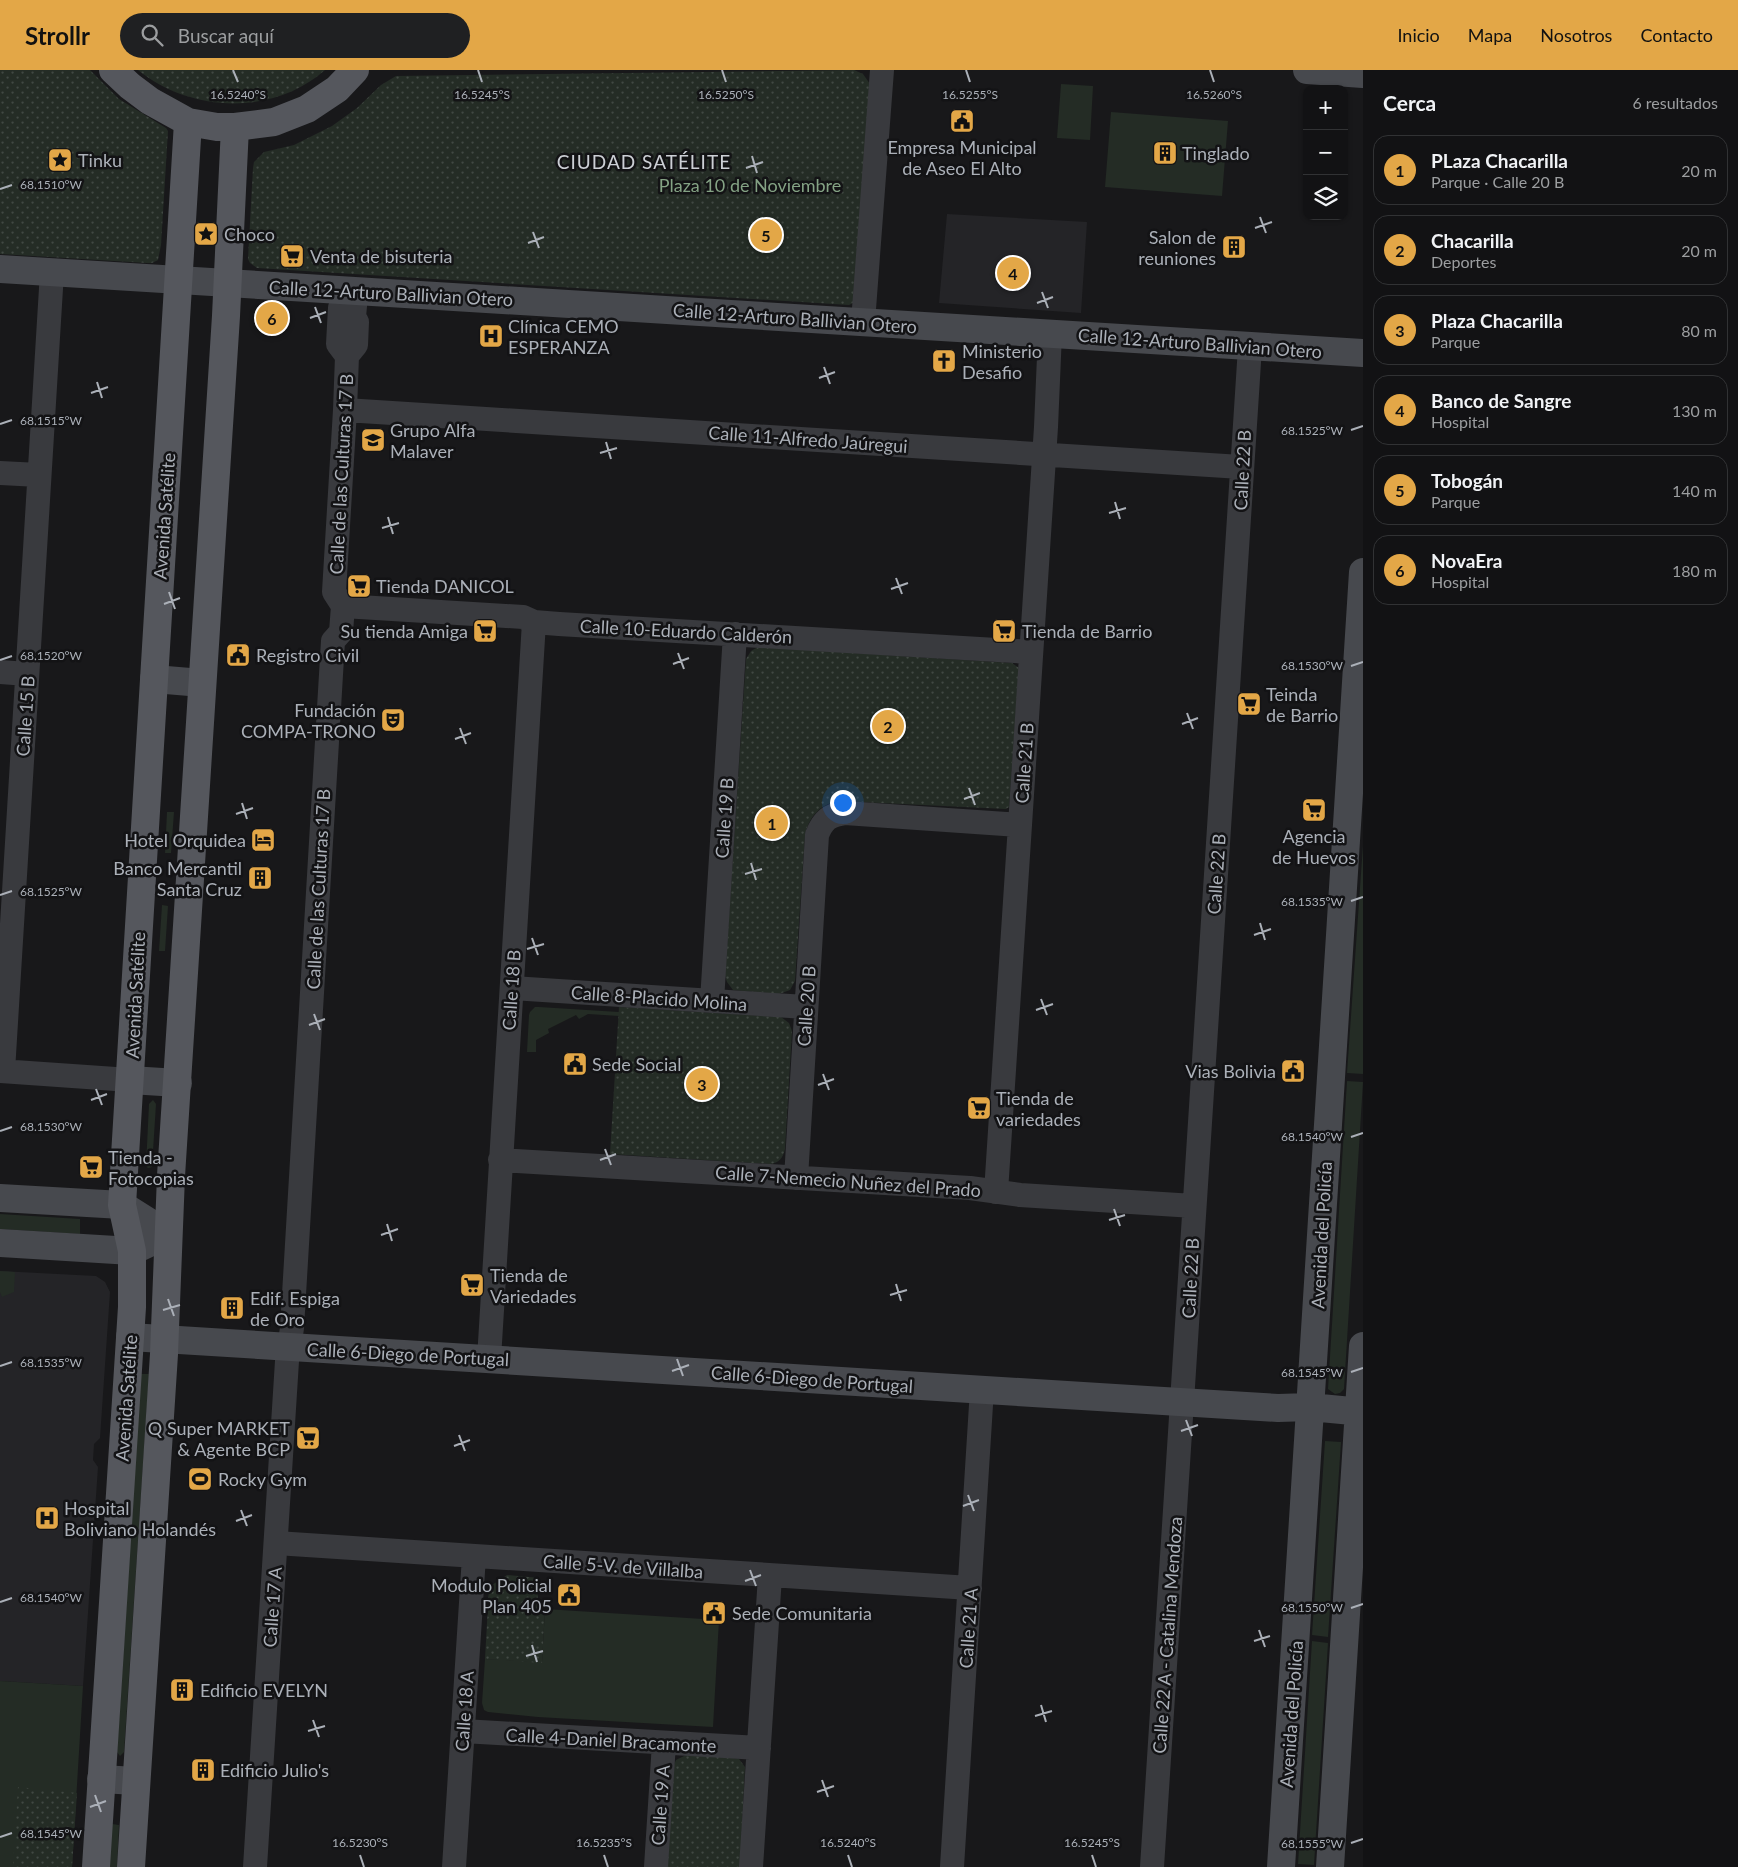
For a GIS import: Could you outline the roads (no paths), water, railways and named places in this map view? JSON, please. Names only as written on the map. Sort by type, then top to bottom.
[{"type":"main road","points":[[113,70],[150,101],[188,122],[235,128],[274,122],[307,109],[337,89],[355,70]]},
{"type":"main road","name":"Avenida Satélite","points":[[96,1867],[132,1307],[132,1252],[122,1205],[188,122]]},
{"type":"main road","name":"Avenida Satélite","points":[[131,1867],[165,1339],[168,1234],[228,283],[235,128]]},
{"type":"street","points":[[863,322],[882,70]]},
{"type":"street","points":[[1307,70],[1363,74]]},
{"type":"street","points":[[0,269],[179,280]]},
{"type":"street","name":"Calle 15 B","points":[[2,1071],[7,872],[27,674],[52,272]]},
{"type":"street","name":"Calle 12-Arturo Ballivian Otero","points":[[179,280],[1363,353]]},
{"type":"street","name":"Calle de las Culturas 17 B","points":[[289,1347],[292,1328],[333,641],[341,632],[335,597],[347,356],[356,345],[357,322],[348,307]]},
{"type":"street","name":"Calle 21 B","points":[[996,1192],[1050,333]]},
{"type":"street","name":"Calle 22 B","points":[[1182,1402],[1250,346]]},
{"type":"street","name":"Calle 11-Alfredo Jaúregui","points":[[345,410],[1241,467]]},
{"type":"street","points":[[0,473],[40,475]]},
{"type":"street","name":"Avenida del Policía","points":[[1281,1867],[1363,572]]},
{"type":"street","name":"Calle 10-Eduardo Calderón","points":[[335,597],[517,616],[534,622],[1031,652]]},
{"type":"street","name":"Calle 18 B","points":[[489,1359],[534,622]]},
{"type":"street","name":"Calle 19 B","points":[[712,1001],[735,634]]},
{"type":"street","points":[[0,672],[27,674]]},
{"type":"street","points":[[154,679],[202,683]]},
{"type":"street","name":"Calle 20 B","points":[[796,1178],[817,835],[826,818],[835,814],[845,813],[1020,825]]},
{"type":"street","name":"Calle 8-Placido Molina","points":[[512,988],[806,1007]]},
{"type":"street","points":[[2,1071],[178,1083]]},
{"type":"street","name":"Calle 7-Nemecio Nuñez del Prado","points":[[500,1160],[796,1178],[996,1192],[1020,1196],[1194,1206]]},
{"type":"street","points":[[0,1198],[122,1205],[168,1234]]},
{"type":"street","points":[[0,1243],[132,1252],[168,1234]]},
{"type":"street","name":"Calle 6-Diego de Portugal","points":[[130,1337],[1361,1412]]},
{"type":"street","points":[[1330,1867],[1361,1412],[1363,1346]]},
{"type":"street","name":"Calle 17 A","points":[[255,1867],[289,1347]]},
{"type":"street","name":"Calle 21 A","points":[[952,1867],[982,1390]]},
{"type":"street","name":"Calle 22 A - Catalina Mendoza","points":[[1152,1867],[1182,1402]]},
{"type":"street","name":"Calle 5-V. de Villalba","points":[[276,1543],[970,1588]]},
{"type":"street","name":"Calle 18 A","points":[[454,1867],[474,1556]]},
{"type":"street","points":[[751,1867],[770,1576]]},
{"type":"street","name":"Calle 4-Daniel Bracamonte","points":[[463,1731],[759,1748]]},
{"type":"street","name":"Calle 19 A","points":[[656,1867],[664,1743]]},
{"type":"street","points":[[101,1779],[136,1781]]},
{"type":"place","name":"Empresa Municipal de Aseo El Alto","points":[[962,121]]},
{"type":"place","name":"Tinglado","points":[[1165,153]]},
{"type":"place","name":"Tinku","points":[[60,160]]},
{"type":"place","name":"Choco","points":[[206,234]]},
{"type":"place","name":"Tobogán","points":[[766,235]]},
{"type":"place","name":"Salon de reuniones","points":[[1234,247]]},
{"type":"place","name":"Venta de bisuteria","points":[[292,256]]},
{"type":"place","name":"Banco de Sangre","points":[[1013,273]]},
{"type":"place","name":"NovaEra","points":[[272,318]]},
{"type":"place","name":"Clínica CEMO ESPERANZA","points":[[491,336]]},
{"type":"place","name":"Ministerio Desafio","points":[[944,361]]},
{"type":"place","name":"Grupo Alfa Malaver","points":[[373,440]]},
{"type":"place","name":"Tienda DANICOL","points":[[359,586]]},
{"type":"place","name":"Su tienda Amiga","points":[[485,631]]},
{"type":"place","name":"Tienda de Barrio","points":[[1004,631]]},
{"type":"place","name":"Registro Civil","points":[[238,655]]},
{"type":"place","name":"Teinda de Barrio","points":[[1249,704]]},
{"type":"place","name":"Fundación COMPA-TRONO","points":[[393,720]]},
{"type":"place","name":"Chacarilla","points":[[888,726]]},
{"type":"place","name":"Agencia de Huevos","points":[[1314,810]]},
{"type":"place","name":"PLaza Chacarilla","points":[[772,823]]},
{"type":"place","name":"Hotel Orquidea","points":[[263,840]]},
{"type":"place","name":"Banco Mercantil Santa Cruz","points":[[260,878]]},
{"type":"place","name":"Sede Social","points":[[575,1064]]},
{"type":"place","name":"Vias Bolivia","points":[[1293,1071]]},
{"type":"place","name":"Plaza Chacarilla","points":[[702,1084]]},
{"type":"place","name":"Tienda de variedades","points":[[979,1108]]},
{"type":"place","name":"Tienda - Fotocopias","points":[[91,1167]]},
{"type":"place","name":"Tienda de Variedades","points":[[472,1285]]},
{"type":"place","name":"Edif. Espiga de Oro","points":[[232,1308]]},
{"type":"place","name":"Q Super MARKET & Agente BCP","points":[[308,1438]]},
{"type":"place","name":"Rocky Gym","points":[[200,1479]]},
{"type":"place","name":"Hospital Boliviano Holandés","points":[[47,1518]]},
{"type":"place","name":"Modulo Policial Plan 405","points":[[569,1595]]},
{"type":"place","name":"Sede Comunitaria","points":[[714,1613]]},
{"type":"place","name":"Edificio EVELYN","points":[[182,1690]]},
{"type":"place","name":"Edificio Julio's","points":[[203,1770]]},
{"type":"district","name":"CIUDAD SATÉLITE","points":[[644,161]]},
{"type":"park label","name":"Plaza 10 de Noviembre","points":[[750,185]]}]
